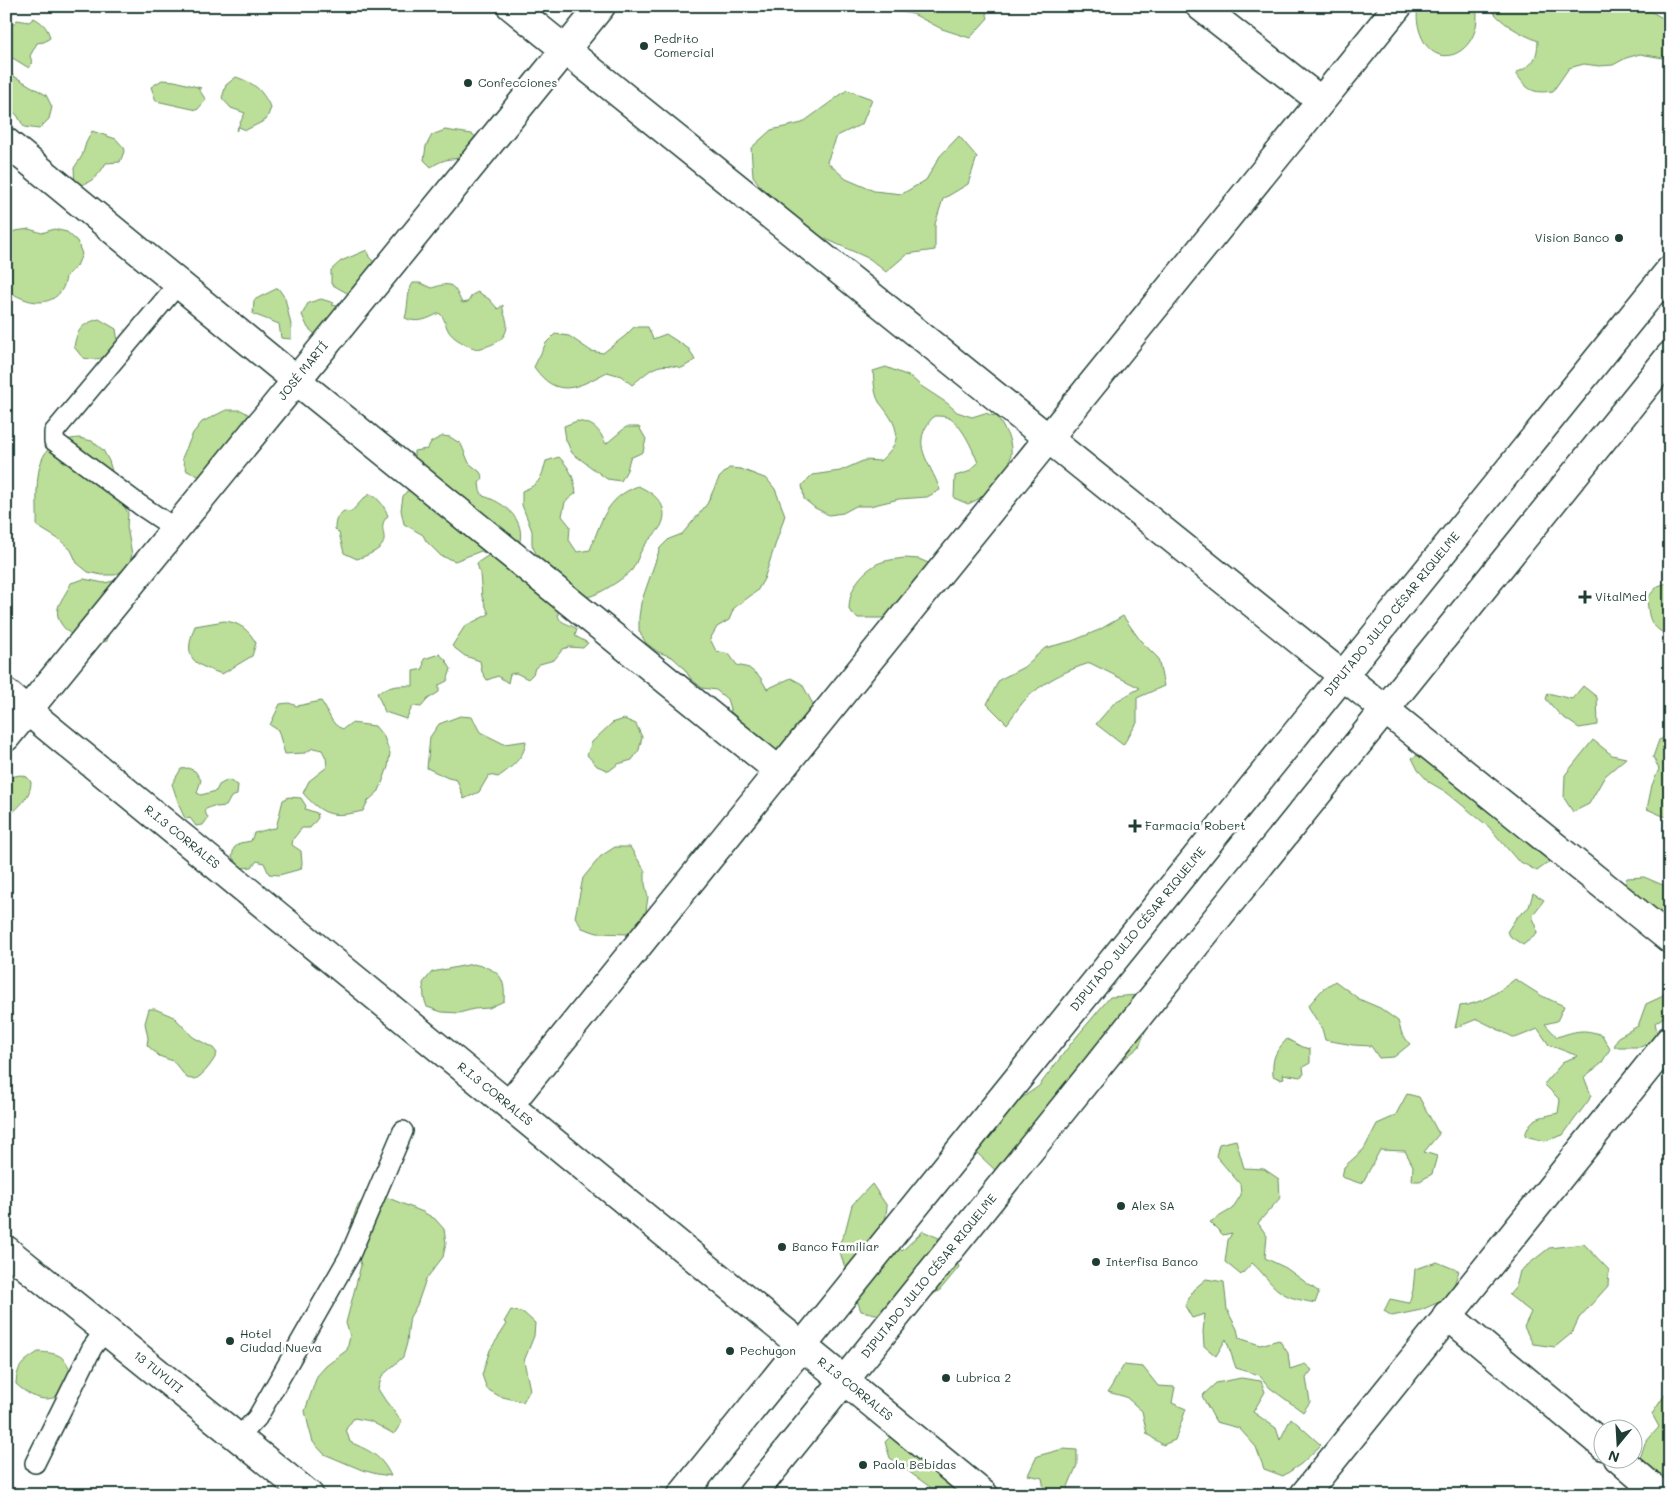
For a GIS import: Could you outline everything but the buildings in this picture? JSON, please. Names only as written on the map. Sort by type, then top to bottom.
[{"type":"street","points":[[511,6],[1670,939]]},
{"type":"street","name":"JOSÉ MARTÍ","points":[[6,737],[601,6]]},
{"type":"street","points":[[1200,6],[1321,101]]},
{"type":"street","points":[[509,1105],[1398,6]]},
{"type":"street","points":[[6,142],[178,284],[779,771]]},
{"type":"street","name":"DIPUTADO JULIO CÉSAR RIQUELME","points":[[682,1495],[1670,270]]},
{"type":"street","name":"DIPUTADO JULIO CÉSAR RIQUELME","points":[[752,1495],[1670,356]]},
{"type":"street","name":"R.I.3 CORRALES","points":[[6,693],[984,1495]]},
{"type":"street","points":[[1304,1495],[1670,1040]]},
{"type":"street","name":"13 TUYUTI","points":[[6,1250],[309,1495]]},
{"type":"street","points":[[1447,1315],[1594,1438]]},
{"type":"street","points":[[1630,1468],[1661,1495]]},
{"type":"lane","points":[[176,529],[140,505],[54,441],[53,436],[54,432],[178,284]]},
{"type":"lane","points":[[238,1438],[257,1418],[350,1256],[403,1131]]},
{"type":"lane","points":[[35,1463],[92,1348],[105,1330]]},
{"type":"green space","points":[[874,6],[984,6],[988,18],[970,38],[942,29],[913,14],[880,9]]},
{"type":"green space","points":[[1419,6],[1476,6],[1477,22],[1473,36],[1465,47],[1456,54],[1445,56],[1435,53],[1426,44],[1419,29],[1417,12]]},
{"type":"green space","points":[[1489,6],[1625,6],[1634,10],[1650,11],[1670,22],[1670,55],[1663,58],[1640,54],[1626,58],[1613,65],[1584,64],[1569,68],[1553,91],[1540,92],[1531,90],[1516,73],[1533,61],[1537,53],[1538,41],[1504,23]]},
{"type":"green space","points":[[34,18],[45,26],[50,38],[44,42],[37,43],[30,56],[32,62],[29,68],[6,54],[6,32],[17,20],[29,22]]},
{"type":"green space","points":[[6,69],[12,75],[46,95],[52,107],[49,119],[39,129],[24,127],[17,115],[6,106]]},
{"type":"green space","points":[[236,77],[257,88],[271,108],[266,120],[246,130],[239,127],[236,131],[245,113],[231,108],[222,98],[226,85]]},
{"type":"green space","points":[[162,80],[175,81],[201,88],[198,88],[206,100],[197,110],[156,101],[151,87]]},
{"type":"green space","points":[[847,90],[872,99],[862,124],[837,136],[827,162],[846,179],[874,191],[902,194],[926,180],[940,156],[959,136],[977,157],[968,184],[943,199],[935,224],[935,250],[907,254],[886,272],[870,259],[817,235],[769,199],[753,176],[751,148],[771,130],[802,123]]},
{"type":"green space","points":[[445,130],[472,134],[484,143],[469,159],[449,159],[431,167],[424,160],[426,146],[432,135]]},
{"type":"green space","points":[[92,131],[116,139],[125,149],[120,162],[106,163],[94,179],[75,187],[74,168],[82,156]]},
{"type":"green space","points":[[29,229],[42,233],[54,229],[67,232],[77,241],[82,254],[77,266],[66,276],[61,290],[52,299],[46,301],[31,301],[20,297],[9,291],[7,285],[6,235],[15,231]]},
{"type":"green space","points":[[367,250],[369,257],[379,267],[356,298],[331,284],[331,270],[341,261]]},
{"type":"green space","points":[[413,283],[420,283],[432,288],[444,285],[451,286],[462,303],[468,302],[472,295],[478,292],[489,299],[498,309],[503,305],[507,325],[504,335],[497,342],[477,349],[453,336],[439,313],[418,321],[405,318],[409,291]]},
{"type":"green space","points":[[278,288],[285,298],[291,325],[291,339],[281,338],[279,324],[253,314],[254,300]]},
{"type":"green space","points":[[321,299],[334,303],[332,305],[347,308],[318,337],[308,328],[302,315],[308,303]]},
{"type":"green space","points":[[99,319],[116,329],[118,342],[111,352],[103,357],[95,359],[83,358],[74,347],[78,332],[88,323]]},
{"type":"green space","points":[[634,327],[648,327],[653,339],[666,334],[689,349],[695,360],[682,368],[666,365],[660,366],[632,385],[621,376],[607,372],[586,383],[568,388],[551,384],[534,367],[546,343],[555,334],[569,336],[591,351],[603,353]]},
{"type":"green space","points":[[886,367],[911,377],[957,412],[972,417],[985,413],[998,417],[1008,435],[1011,452],[1010,462],[1006,471],[993,488],[968,504],[954,498],[955,476],[968,472],[978,463],[966,437],[957,424],[946,417],[934,416],[926,426],[922,444],[927,461],[940,490],[927,497],[899,499],[870,506],[856,506],[843,513],[829,515],[815,508],[804,499],[802,485],[812,475],[840,471],[865,460],[880,461],[891,449],[896,438],[896,432],[891,419],[877,398],[873,371]]},
{"type":"green space","points":[[226,410],[241,410],[253,417],[201,477],[187,471],[182,458],[193,433],[202,422]]},
{"type":"green space","points":[[577,421],[592,425],[601,434],[606,444],[626,427],[639,427],[646,439],[643,452],[630,458],[627,470],[621,481],[607,479],[572,453],[566,440],[564,426]]},
{"type":"green space","points":[[443,436],[450,437],[461,444],[469,463],[480,472],[483,478],[479,483],[483,496],[499,503],[512,513],[517,520],[521,536],[519,545],[559,607],[558,616],[562,621],[577,629],[575,636],[588,643],[583,648],[569,647],[563,649],[554,660],[540,664],[535,668],[533,674],[528,679],[516,673],[510,674],[508,683],[498,676],[487,680],[482,672],[480,661],[465,656],[452,646],[465,626],[489,614],[482,597],[477,563],[489,555],[481,551],[455,561],[441,556],[426,541],[423,535],[404,524],[401,510],[403,496],[407,491],[414,490],[414,451],[427,449],[431,442]]},
{"type":"green space","points":[[79,438],[92,441],[103,450],[109,461],[121,501],[128,513],[127,527],[132,554],[129,567],[115,575],[88,572],[77,563],[71,550],[60,540],[37,526],[37,483],[41,461],[55,444]]},
{"type":"green space","points":[[559,457],[569,469],[575,487],[576,493],[565,502],[562,516],[570,526],[569,540],[577,552],[590,550],[606,511],[627,491],[638,486],[650,492],[659,501],[664,512],[661,526],[644,546],[632,570],[623,578],[591,596],[586,597],[574,594],[540,572],[538,558],[532,545],[532,531],[522,505],[522,491],[533,486],[539,480],[546,461]]},
{"type":"green space","points":[[729,468],[741,469],[767,479],[775,489],[785,515],[764,579],[757,591],[734,608],[729,620],[717,627],[710,639],[716,651],[729,654],[737,665],[749,668],[760,677],[767,689],[791,678],[802,684],[820,717],[785,753],[772,751],[760,745],[753,732],[731,712],[727,699],[716,690],[702,688],[691,679],[683,667],[672,657],[658,652],[646,643],[639,631],[641,603],[660,548],[669,539],[682,534],[707,504],[719,478]]},
{"type":"green space","points":[[370,494],[381,503],[388,516],[383,527],[383,543],[380,548],[357,559],[344,553],[339,533],[335,529],[335,523],[344,511],[351,512]]},
{"type":"green space","points":[[905,558],[919,559],[933,565],[887,618],[858,618],[849,610],[853,589],[865,573],[880,563]]},
{"type":"green space","points":[[84,579],[104,583],[118,580],[107,641],[88,646],[64,628],[58,616],[61,601],[71,583]]},
{"type":"green space","points":[[1670,582],[1670,637],[1651,622],[1647,598],[1658,586]]},
{"type":"green space","points":[[1123,616],[1140,640],[1158,658],[1164,686],[1137,698],[1137,723],[1123,745],[1096,724],[1115,702],[1140,688],[1090,663],[1063,673],[1038,688],[1024,701],[1007,724],[987,704],[999,680],[1024,667],[1045,648],[1072,641],[1099,630]]},
{"type":"green space","points":[[224,621],[234,623],[243,628],[256,643],[252,656],[222,674],[197,663],[190,653],[190,646],[195,626]]},
{"type":"green space","points":[[439,654],[445,659],[451,669],[447,681],[439,685],[439,692],[428,699],[421,707],[413,706],[406,719],[385,712],[377,693],[394,686],[413,686],[413,671],[423,669],[424,659]]},
{"type":"green space","points":[[1583,686],[1597,697],[1598,725],[1579,728],[1560,715],[1546,699],[1548,693],[1572,699]]},
{"type":"green space","points":[[321,701],[332,721],[339,727],[343,729],[351,723],[375,726],[384,737],[390,753],[388,767],[379,791],[368,801],[363,811],[344,814],[329,813],[323,811],[310,801],[303,793],[309,781],[327,767],[326,758],[322,750],[313,748],[305,753],[285,754],[278,730],[270,725],[280,704],[289,703],[297,706]]},
{"type":"green space","points":[[460,716],[472,717],[480,732],[504,744],[526,741],[523,752],[512,766],[498,777],[489,775],[479,792],[464,799],[457,780],[427,768],[430,737],[439,724]]},
{"type":"green space","points":[[624,719],[636,724],[642,737],[639,750],[632,760],[618,764],[609,771],[597,766],[587,755],[592,742],[612,723]]},
{"type":"green space","points":[[1670,735],[1670,817],[1647,809],[1652,785],[1659,769],[1653,757],[1659,740]]},
{"type":"green space","points":[[1593,740],[1612,755],[1626,758],[1605,776],[1589,804],[1573,812],[1564,798],[1565,775]]},
{"type":"green space","points":[[1432,748],[1543,852],[1549,862],[1537,871],[1517,860],[1489,827],[1446,792],[1429,782],[1418,770],[1412,758]]},
{"type":"green space","points":[[188,768],[195,771],[201,780],[197,793],[201,795],[216,791],[219,785],[228,780],[238,785],[237,795],[231,797],[226,806],[213,806],[204,810],[208,818],[203,825],[196,826],[190,818],[186,819],[172,784],[181,769]]},
{"type":"green space","points":[[20,775],[27,777],[31,782],[29,793],[6,819],[6,783],[10,777]]},
{"type":"green space","points":[[289,797],[301,798],[306,806],[305,809],[317,813],[318,818],[310,828],[302,828],[293,839],[292,845],[301,851],[301,869],[279,875],[269,874],[264,863],[257,861],[252,867],[241,868],[232,857],[234,848],[240,843],[251,841],[254,833],[276,828],[283,800]]},
{"type":"green space","points":[[615,847],[630,847],[645,871],[648,897],[646,911],[641,924],[628,934],[597,933],[582,928],[575,917],[583,878],[601,856]]},
{"type":"green space","points":[[1644,877],[1670,888],[1670,910],[1656,917],[1623,892],[1627,878]]},
{"type":"green space","points":[[1533,893],[1544,900],[1532,916],[1537,934],[1523,945],[1507,932],[1516,918],[1529,907]]},
{"type":"green space","points":[[473,964],[488,968],[498,975],[503,985],[504,1001],[489,1008],[459,1013],[442,1012],[427,1007],[423,983],[432,972]]},
{"type":"green space","points":[[1515,979],[1542,996],[1564,1006],[1557,1021],[1545,1024],[1557,1037],[1575,1032],[1590,1032],[1602,1035],[1610,1049],[1601,1064],[1584,1077],[1591,1095],[1589,1100],[1563,1135],[1545,1141],[1525,1136],[1527,1129],[1533,1121],[1558,1113],[1560,1100],[1544,1084],[1564,1061],[1578,1056],[1549,1045],[1538,1029],[1515,1038],[1477,1019],[1455,1028],[1460,1006],[1475,1003],[1489,997]]},
{"type":"green space","points":[[1335,981],[1359,999],[1380,1008],[1398,1021],[1402,1034],[1410,1044],[1394,1057],[1379,1058],[1371,1046],[1325,1040],[1322,1029],[1308,1006],[1323,989]]},
{"type":"green space","points":[[1670,988],[1670,1013],[1655,1023],[1659,1040],[1640,1047],[1614,1047],[1618,1037],[1638,1026],[1646,1004],[1659,998]]},
{"type":"green space","points":[[1138,995],[1149,1021],[1139,1047],[1118,1064],[1091,1078],[996,1171],[975,1151],[1016,1102],[1039,1086],[1110,997]]},
{"type":"green space","points":[[149,1009],[155,1009],[174,1017],[193,1037],[213,1048],[217,1053],[208,1068],[198,1078],[187,1078],[173,1061],[159,1056],[147,1045],[148,1038],[145,1023]]},
{"type":"green space","points":[[1287,1039],[1310,1049],[1310,1063],[1303,1067],[1304,1074],[1300,1077],[1283,1074],[1284,1078],[1280,1079],[1273,1076],[1273,1064],[1277,1051]]},
{"type":"green space","points":[[1407,1094],[1419,1097],[1439,1134],[1424,1152],[1437,1156],[1432,1174],[1420,1181],[1412,1181],[1413,1166],[1405,1151],[1380,1150],[1362,1184],[1342,1177],[1344,1167],[1364,1149],[1377,1124],[1395,1116]]},
{"type":"green space","points":[[1236,1140],[1244,1168],[1264,1169],[1279,1179],[1280,1198],[1258,1223],[1267,1236],[1265,1258],[1286,1268],[1319,1292],[1315,1303],[1287,1296],[1272,1284],[1252,1263],[1241,1275],[1225,1262],[1228,1240],[1232,1233],[1223,1235],[1210,1222],[1232,1209],[1241,1195],[1240,1184],[1216,1156],[1219,1144]]},
{"type":"green space","points":[[872,1184],[887,1206],[884,1232],[902,1251],[923,1231],[948,1242],[959,1267],[940,1290],[916,1305],[890,1317],[861,1311],[838,1246],[845,1232],[852,1205]]},
{"type":"green space","points":[[381,1195],[423,1212],[435,1219],[444,1229],[446,1243],[443,1257],[426,1279],[417,1305],[410,1317],[407,1343],[403,1357],[382,1376],[378,1389],[402,1422],[394,1434],[370,1421],[354,1418],[346,1429],[350,1442],[379,1458],[391,1476],[362,1470],[324,1454],[313,1442],[305,1411],[317,1376],[326,1366],[347,1350],[350,1336],[346,1323],[361,1265],[352,1235],[352,1222],[357,1207],[366,1196]]},
{"type":"green space","points":[[1584,1244],[1609,1270],[1608,1286],[1579,1318],[1572,1333],[1555,1347],[1533,1344],[1524,1327],[1531,1312],[1509,1295],[1516,1287],[1520,1271],[1549,1248]]},
{"type":"green space","points":[[1437,1262],[1459,1271],[1454,1285],[1444,1300],[1421,1310],[1392,1316],[1384,1311],[1390,1299],[1409,1303],[1413,1290],[1415,1269]]},
{"type":"green space","points":[[1206,1279],[1224,1282],[1227,1310],[1237,1329],[1239,1338],[1260,1345],[1279,1340],[1288,1353],[1290,1369],[1305,1364],[1312,1370],[1306,1378],[1310,1402],[1303,1412],[1270,1388],[1259,1375],[1236,1368],[1226,1339],[1216,1356],[1204,1346],[1205,1314],[1192,1318],[1185,1306],[1193,1290]]},
{"type":"green space","points":[[511,1310],[524,1313],[535,1323],[534,1336],[524,1361],[530,1390],[523,1402],[499,1396],[487,1389],[482,1375],[490,1350],[507,1324],[504,1322]]},
{"type":"green space","points":[[38,1352],[57,1355],[65,1360],[68,1365],[72,1378],[60,1394],[54,1398],[39,1398],[16,1384],[19,1368]]},
{"type":"green space","points":[[1124,1365],[1143,1367],[1158,1386],[1175,1387],[1172,1403],[1186,1409],[1175,1440],[1163,1445],[1147,1434],[1142,1411],[1126,1397],[1108,1392]]},
{"type":"green space","points":[[1241,1378],[1261,1381],[1265,1392],[1253,1412],[1276,1428],[1280,1440],[1291,1418],[1321,1445],[1301,1464],[1283,1476],[1264,1469],[1256,1447],[1239,1428],[1216,1422],[1202,1396],[1216,1383]]},
{"type":"green space","points":[[1670,1387],[1670,1495],[1651,1479],[1644,1466],[1645,1443],[1659,1427],[1652,1414]]},
{"type":"green space","points":[[893,1434],[927,1448],[918,1460],[968,1482],[959,1495],[941,1495],[890,1458],[885,1442]]},
{"type":"green space","points":[[1063,1449],[1077,1450],[1077,1465],[1067,1489],[1086,1490],[1092,1495],[1045,1495],[1042,1478],[1028,1475],[1037,1456]]},
{"type":"place","name":"Pedrito Comercial","points":[[644,46]]},
{"type":"place","name":"Confecciones","points":[[468,83]]},
{"type":"place","name":"Vision Banco","points":[[1619,238]]},
{"type":"place","name":"VitalMed","points":[[1585,597]]},
{"type":"place","name":"Farmacia Robert","points":[[1135,826]]},
{"type":"place","name":"Alex SA","points":[[1121,1206]]},
{"type":"place","name":"Banco Familiar","points":[[782,1247]]},
{"type":"place","name":"Interfisa Banco","points":[[1096,1262]]},
{"type":"place","name":"Hotel Ciudad Nueva","points":[[230,1341]]},
{"type":"place","name":"Pechugon","points":[[730,1351]]},
{"type":"place","name":"Lubrica 2","points":[[946,1378]]},
{"type":"place","name":"Paola Bebidas","points":[[863,1465]]}]
